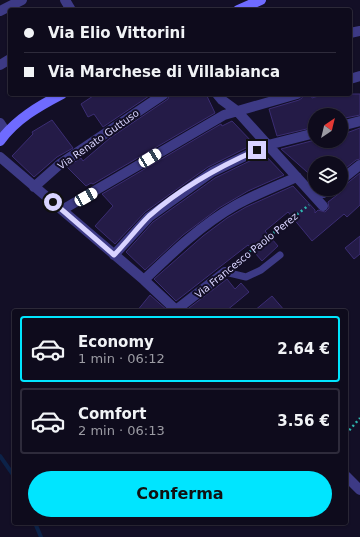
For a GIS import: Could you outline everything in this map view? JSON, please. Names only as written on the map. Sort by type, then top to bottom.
[{"type":"main road","points":[[243,8],[261,0]]},
{"type":"main road","points":[[3,136],[32,110],[58,96]]},
{"type":"street","points":[[0,11],[22,0]]},
{"type":"street","name":"Via Renato Guttuso","points":[[34,187],[60,164],[161,96]]},
{"type":"street","points":[[219,96],[237,111],[297,177],[323,197]]},
{"type":"street","points":[[62,210],[224,115],[290,96]]},
{"type":"street","points":[[348,124],[360,121]]},
{"type":"street","points":[[0,123],[3,136]]},
{"type":"street","points":[[114,255],[149,217],[212,172],[268,146],[308,135]]},
{"type":"street","points":[[0,157],[144,280],[175,309]]},
{"type":"street","points":[[348,174],[360,165]]},
{"type":"street","points":[[144,280],[178,247],[214,220],[252,197],[297,177]]},
{"type":"street","name":"Via Francesco Paolo Perez","points":[[179,309],[225,272]]},
{"type":"street","points":[[348,478],[360,490]]},
{"type":"lane","points":[[225,272],[246,277],[261,270],[280,255]]},
{"type":"path","name":"Via Francesco Paolo Perez","points":[[225,272],[323,197]]},
{"type":"path","points":[[348,432],[360,418]]},
{"type":"building","points":[[352,94],[360,94],[360,115],[348,117],[348,108],[308,108],[308,129],[277,136],[269,109],[299,100],[302,96],[312,96],[312,98],[318,96],[352,96]]},
{"type":"building","points":[[93,96],[149,96],[103,127],[94,114],[88,117],[81,104]]},
{"type":"building","points":[[169,96],[207,96],[215,113],[93,184],[91,183],[86,186],[67,167],[81,158],[83,161],[110,138],[168,99]]},
{"type":"building","points":[[52,120],[73,148],[57,157],[34,177],[12,156],[33,134],[32,132]]},
{"type":"building","points":[[232,121],[254,144],[208,167],[145,212],[115,244],[95,226],[113,206],[102,194],[221,124],[222,126]]},
{"type":"building","points":[[360,128],[360,159],[356,160],[348,166],[348,156],[308,156],[308,173],[281,149],[308,142],[308,148],[348,148],[348,132]]},
{"type":"building","points":[[264,154],[284,175],[248,191],[219,208],[183,235],[145,270],[126,252],[153,222],[215,178]]},
{"type":"building","points":[[360,173],[360,205],[347,217],[344,214],[312,241],[288,212],[265,231],[278,246],[262,261],[248,245],[176,301],[154,279],[203,236],[227,218],[246,207],[293,186],[315,210],[315,213],[318,210],[325,212],[329,208],[328,202],[336,196],[348,196],[348,183]]},
{"type":"building","points":[[360,236],[360,254],[354,259],[345,248]]},
{"type":"building","points":[[227,279],[235,289],[241,283],[249,292],[228,309],[188,309]]},
{"type":"building","points":[[150,295],[166,309],[139,309]]},
{"type":"building","points":[[272,296],[283,309],[256,309]]},
{"type":"waterway","points":[[0,456],[12,473]]},
{"type":"waterway","points":[[36,525],[41,537]]},
{"type":"route","points":[[53,202],[114,255],[149,217],[189,187],[234,160],[257,150]]}]
